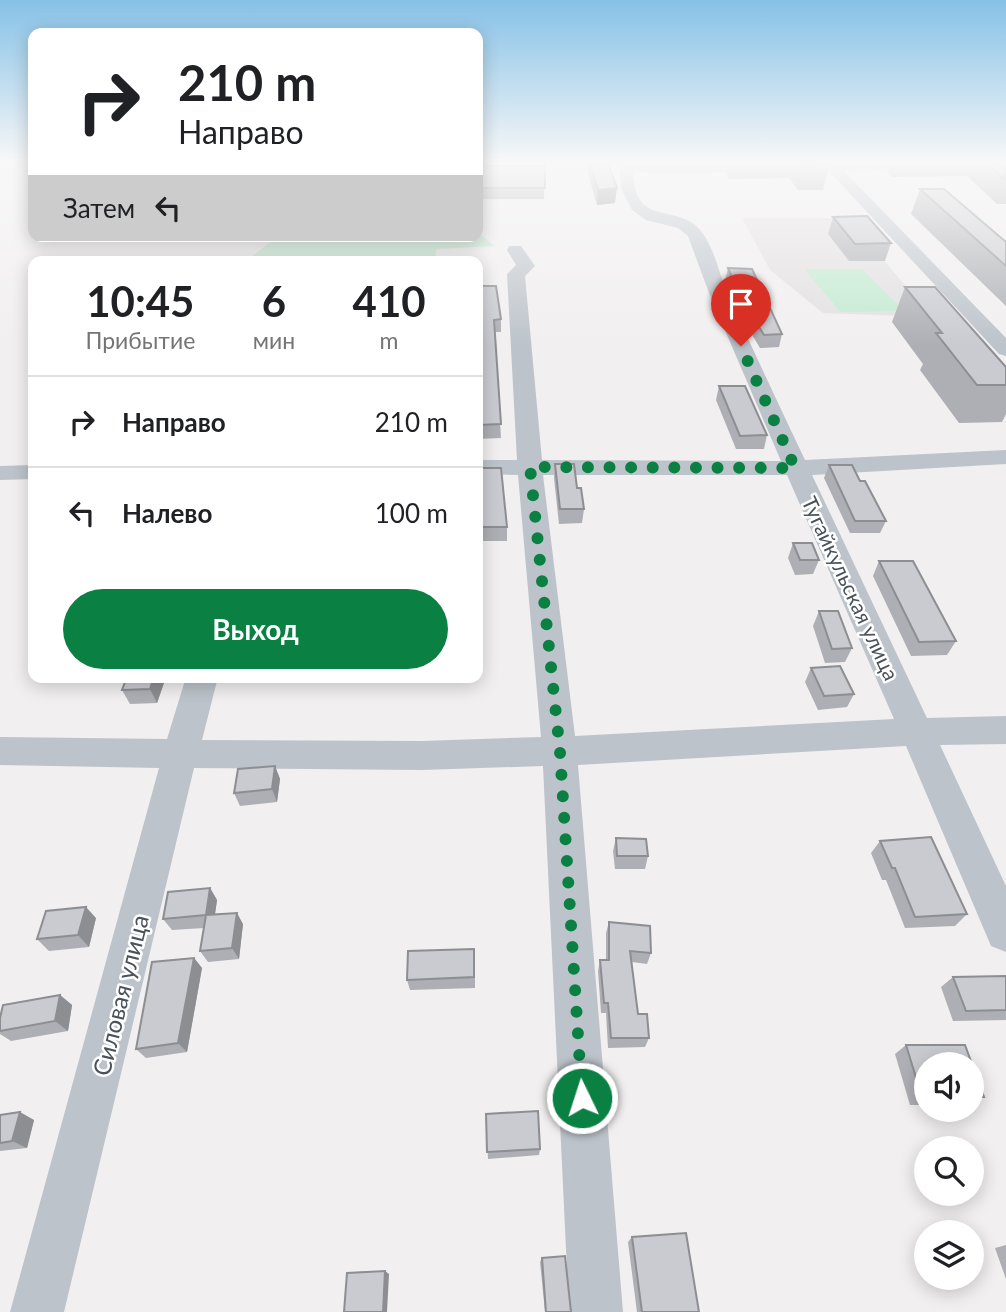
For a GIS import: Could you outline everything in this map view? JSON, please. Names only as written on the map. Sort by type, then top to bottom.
[{"type":"street","name":"Тугайкульская улица","points":[[678,224],[689,227],[696,234],[709,272],[795,468],[919,730],[1006,932]]},
{"type":"street","points":[[887,224],[1006,350]]},
{"type":"street","points":[[515,250],[526,267],[516,274],[530,467],[560,752],[596,1312]]},
{"type":"street","points":[[483,467],[795,468],[1006,457]]},
{"type":"street","points":[[0,473],[28,472]]},
{"type":"street","name":"Силовая улица","points":[[37,1312],[200,683]]},
{"type":"street","points":[[0,751],[560,752],[919,730],[1006,730]]},
{"type":"shaded area","points":[[745,224],[853,224],[932,317],[823,313],[770,270]]},
{"type":"green space","points":[[483,236],[494,246],[437,249],[435,256],[252,256],[270,242],[483,242]]},
{"type":"green space","points":[[804,269],[862,269],[904,311],[841,312]]},
{"type":"building","points":[[839,224],[874,224],[891,243],[855,244]]},
{"type":"building","points":[[959,224],[985,224],[1006,242],[1006,266]]},
{"type":"building","points":[[728,268],[752,269],[782,334],[764,335],[742,300]]},
{"type":"building","points":[[483,286],[496,286],[501,319],[494,320],[501,424],[483,425]]},
{"type":"building","points":[[905,287],[935,287],[1006,367],[1006,385],[977,385],[936,333],[942,333]]},
{"type":"building","points":[[719,386],[745,386],[767,435],[740,436]]},
{"type":"building","points":[[555,464],[574,464],[577,488],[581,488],[584,509],[560,509]]},
{"type":"building","points":[[829,465],[852,465],[860,481],[865,481],[886,521],[855,521]]},
{"type":"building","points":[[483,468],[501,468],[507,527],[483,527]]},
{"type":"building","points":[[793,543],[812,543],[819,560],[800,560]]},
{"type":"building","points":[[879,561],[913,561],[956,641],[919,642]]},
{"type":"building","points":[[819,611],[838,611],[852,648],[832,649]]},
{"type":"building","points":[[840,666],[854,694],[824,696],[811,668]]},
{"type":"building","points":[[125,683],[152,683],[150,689],[122,690]]},
{"type":"building","points":[[275,766],[272,789],[234,793],[238,769]]},
{"type":"building","points":[[931,837],[967,914],[915,917],[895,868],[892,868],[880,841]]},
{"type":"building","points":[[616,838],[646,839],[648,856],[617,856]]},
{"type":"building","points":[[210,888],[206,915],[163,919],[168,892]]},
{"type":"building","points":[[86,907],[78,935],[37,939],[46,911]]},
{"type":"building","points":[[237,913],[232,948],[200,951],[206,915]]},
{"type":"building","points":[[609,922],[650,926],[651,953],[630,951],[638,1014],[647,1014],[649,1038],[611,1038],[600,960],[609,960]]},
{"type":"building","points":[[474,949],[474,977],[407,980],[408,951]]},
{"type":"building","points":[[194,958],[178,1043],[136,1049],[152,962]]},
{"type":"building","points":[[1006,976],[1006,1010],[966,1011],[953,977]]},
{"type":"building","points":[[60,995],[55,1021],[0,1031],[3,1005]]},
{"type":"building","points":[[906,1045],[965,1045],[968,1052],[914,1052],[914,1071]]},
{"type":"building","points":[[538,1111],[540,1149],[487,1152],[486,1114]]},
{"type":"building","points":[[20,1112],[12,1141],[0,1143],[0,1115]]},
{"type":"building","points":[[686,1233],[699,1312],[642,1312],[632,1237]]},
{"type":"building","points":[[565,1256],[571,1312],[546,1312],[542,1258]]},
{"type":"building","points":[[385,1271],[383,1312],[344,1312],[347,1273]]},
{"type":"route","points":[[582,1098],[560,752],[530,467],[795,468],[741,346]]}]
